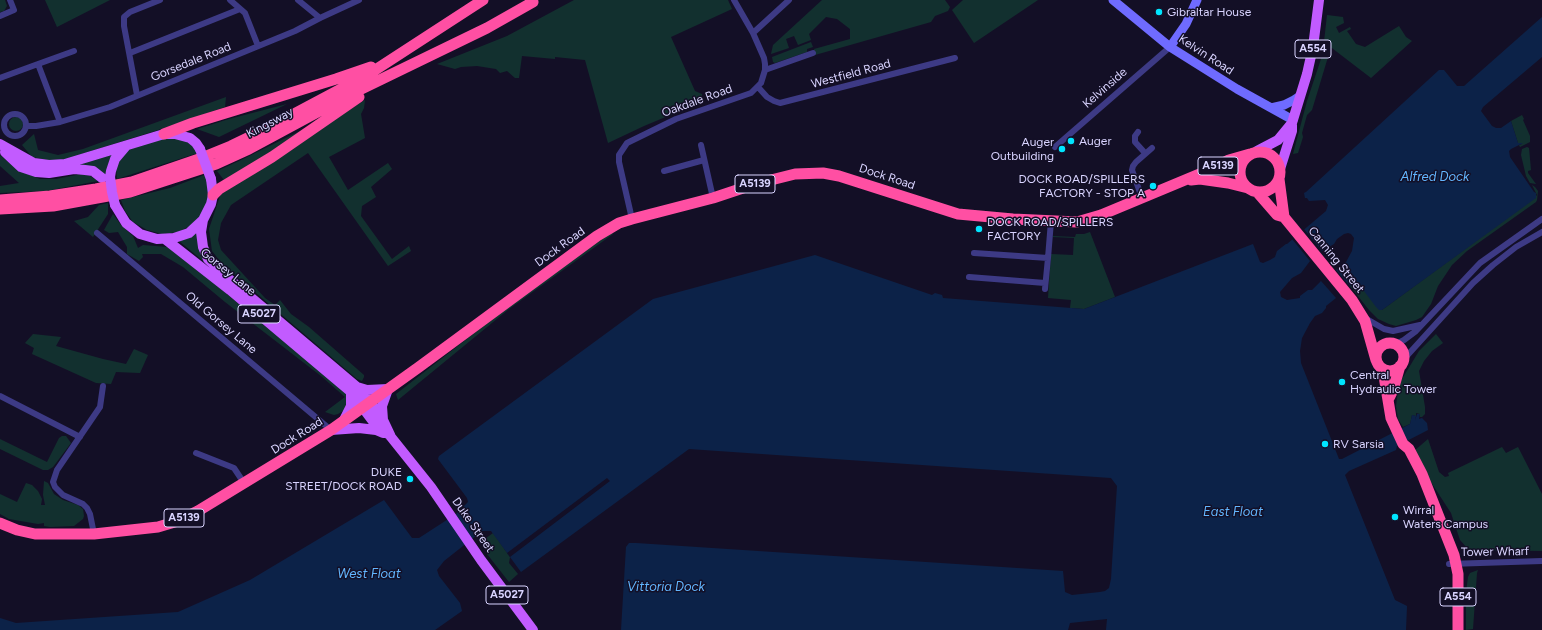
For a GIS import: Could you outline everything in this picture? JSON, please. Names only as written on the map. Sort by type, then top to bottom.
[{"type":"highway","name":"Kingsway","points":[[0,200],[50,196],[96,190],[132,182],[199,160],[267,128],[369,74],[483,0]]},
{"type":"highway","name":"Kingsway","points":[[0,209],[53,206],[130,192],[177,178],[216,164],[249,149],[353,93],[487,28],[533,2]]},
{"type":"highway","points":[[164,134],[193,123],[336,79],[393,58]]},
{"type":"highway","points":[[213,195],[400,70]]},
{"type":"highway","name":"A554","points":[[1280,174],[1276,185],[1265,192],[1252,190],[1241,179],[1240,169],[1243,160],[1253,153],[1264,152],[1271,154],[1277,160],[1280,174],[1284,217]]},
{"type":"highway","name":"Dock Road","points":[[0,523],[17,530],[35,534],[94,534],[158,527],[178,521],[210,505],[331,430],[597,236],[619,223],[632,218],[713,198],[755,184],[794,174],[823,173],[842,176],[958,214],[1078,222],[1101,215],[1186,180],[1229,160],[1253,153]]},
{"type":"highway","name":"Dock Road","points":[[1186,180],[1200,179],[1228,183],[1252,190]]},
{"type":"highway","name":"Canning Street","points":[[1252,190],[1278,215],[1284,217],[1352,300],[1378,335],[1393,343]]},
{"type":"highway","name":"Canning Street","points":[[1364,318],[1376,360]]},
{"type":"highway","points":[[1376,360],[1376,354],[1379,348],[1384,344],[1393,343]]},
{"type":"highway","name":"A554","points":[[1393,343],[1402,350],[1402,363]]},
{"type":"highway","name":"A554","points":[[1376,360],[1383,370],[1389,398],[1390,412],[1397,430],[1422,474],[1443,524],[1453,564],[1458,574],[1458,630]]},
{"type":"highway","points":[[1383,370],[1392,371],[1402,363]]},
{"type":"highway","points":[[1389,398],[1402,363]]},
{"type":"highway","name":"A554","points":[[1452,630],[1453,564]]},
{"type":"main road","name":"Kelvin Road","points":[[1113,0],[1170,47],[1292,122]]},
{"type":"main road","points":[[1170,47],[1186,24],[1197,0]]},
{"type":"main road","name":"A554","points":[[1280,174],[1292,131],[1292,122],[1307,74],[1313,47],[1319,0]]},
{"type":"main road","points":[[1271,108],[1284,105],[1300,96]]},
{"type":"main road","name":"A554","points":[[1253,153],[1278,140],[1292,122]]},
{"type":"main road","points":[[164,134],[175,134],[190,138],[200,149],[211,179],[213,195],[211,204],[204,220],[189,233],[174,238],[165,239],[148,237],[133,229],[123,219],[115,206],[112,192],[106,178],[93,171],[74,169],[49,173],[36,172],[21,167],[0,145],[34,163],[49,165],[65,164],[164,134]]},
{"type":"main road","points":[[106,178],[115,160],[127,145]]},
{"type":"main road","name":"Gorsey Lane","points":[[204,220],[201,232],[203,247],[208,259],[354,390],[367,404]]},
{"type":"main road","name":"Gorsey Lane","points":[[165,239],[354,390]]},
{"type":"main road","points":[[344,421],[352,406],[354,390],[388,389],[382,406],[383,420]]},
{"type":"main road","name":"Duke Street","points":[[367,404],[383,420],[391,436],[431,487],[481,560],[533,630]]},
{"type":"main road","name":"Duke Street","points":[[367,404],[375,424],[391,436]]},
{"type":"main road","points":[[331,430],[359,428],[376,430],[391,436]]},
{"type":"street","points":[[0,16],[14,10],[10,0]]},
{"type":"street","points":[[137,95],[124,26],[124,17],[130,12],[160,0]]},
{"type":"street","points":[[230,0],[245,14],[258,46]]},
{"type":"street","points":[[298,0],[320,18]]},
{"type":"street","name":"Gorsedale Road","points":[[26,126],[60,122],[110,107],[295,31],[359,0]]},
{"type":"street","points":[[734,0],[753,33],[764,58],[765,70],[758,88]]},
{"type":"street","points":[[753,33],[789,0]]},
{"type":"street","points":[[130,53],[240,8]]},
{"type":"street","name":"Kelvinside","points":[[1055,147],[1170,47]]},
{"type":"street","points":[[0,78],[74,51]]},
{"type":"street","points":[[765,70],[813,53]]},
{"type":"street","name":"Westfield Road","points":[[758,88],[774,101],[780,103],[955,58]]},
{"type":"street","points":[[38,64],[60,122]]},
{"type":"street","name":"Oakdale Road","points":[[632,218],[619,162],[619,155],[627,143],[676,119],[741,97],[758,88]]},
{"type":"street","points":[[1138,132],[1134,138],[1135,142],[1145,154]]},
{"type":"street","points":[[701,145],[713,198]]},
{"type":"street","points":[[1142,198],[1132,170],[1133,166],[1152,148]]},
{"type":"street","points":[[664,171],[704,160]]},
{"type":"street","points":[[1393,343],[1404,340],[1423,324],[1462,280],[1480,263],[1542,219]]},
{"type":"street","points":[[969,277],[1045,286],[1051,221]]},
{"type":"street","points":[[1402,363],[1473,283],[1493,265],[1516,248],[1542,232]]},
{"type":"street","name":"Old Gorsey Lane","points":[[97,233],[331,430]]},
{"type":"street","points":[[974,253],[1048,258]]},
{"type":"street","points":[[1364,318],[1384,329],[1393,331],[1423,324]]},
{"type":"street","points":[[94,534],[90,514],[87,508],[80,502],[63,495],[55,487],[53,482],[57,470],[80,438],[100,406],[103,386]]},
{"type":"street","points":[[0,396],[80,438]]},
{"type":"street","points":[[196,453],[234,468],[244,483]]},
{"type":"street","name":"Tower Wharf","points":[[1453,564],[1542,562]]},
{"type":"green space","points":[[0,0],[5,0],[7,6],[4,11],[0,12]]},
{"type":"green space","points":[[45,0],[110,0],[57,27]]},
{"type":"green space","points":[[574,0],[728,0],[732,9],[671,37],[695,91],[702,94],[702,99],[699,103],[608,143],[585,60],[522,56],[519,78],[515,78],[507,71],[500,73],[496,69],[477,66],[455,69],[437,64],[507,36]]},
{"type":"green space","points":[[822,0],[945,0],[950,7],[948,11],[935,16],[931,22],[815,55],[814,49],[850,39],[850,29],[837,19],[826,17],[809,34],[811,40],[798,45],[794,36],[786,39],[789,48],[771,54],[773,45]]},
{"type":"green space","points":[[963,0],[1038,0],[974,43],[952,10]]},
{"type":"green space","points":[[1327,15],[1343,17],[1344,23],[1336,27],[1339,33],[1350,27],[1351,29],[1347,31],[1356,44],[1365,47],[1399,26],[1406,37],[1412,41],[1371,78],[1324,42]]},
{"type":"green space","points":[[811,42],[813,47],[807,49],[807,52],[775,63],[773,62],[772,57]]},
{"type":"green space","points":[[1322,56],[1328,57],[1312,110],[1307,115],[1298,153],[1293,154],[1307,101]]},
{"type":"green space","points":[[226,97],[225,107],[62,160],[47,160],[32,157],[22,145],[34,134],[38,150],[58,155],[83,149]]},
{"type":"green space","points":[[365,100],[364,108],[361,114],[365,138],[329,157],[348,190],[388,163],[392,169],[371,187],[376,197],[362,206],[361,216],[392,259],[409,246],[411,251],[388,266],[308,153],[231,205],[221,223],[218,240],[221,250],[265,298],[275,305],[280,300],[291,314],[309,327],[364,375],[362,381],[357,379],[223,265],[212,251],[209,229],[221,193]]},
{"type":"green space","points":[[287,104],[219,137],[197,129],[229,119]]},
{"type":"green space","points":[[1522,115],[1530,136],[1530,142],[1520,147],[1519,145],[1522,144],[1518,143],[1511,121]]},
{"type":"green space","points":[[16,117],[21,119],[23,124],[21,129],[16,131],[11,129],[9,124],[11,119]]},
{"type":"green space","points":[[304,129],[258,160],[224,180],[217,171],[239,161]]},
{"type":"green space","points":[[168,136],[188,140],[198,153],[117,179],[116,169],[120,158],[130,148]]},
{"type":"green space","points":[[1527,147],[1529,148],[1531,170],[1528,171],[1528,173],[1536,184],[1530,183],[1526,176],[1521,155],[1522,149]]},
{"type":"green space","points":[[115,152],[106,175],[78,166],[93,158]]},
{"type":"green space","points":[[0,155],[18,170],[40,179],[56,179],[81,174],[90,176],[98,181],[46,191],[0,193],[0,186],[19,183],[0,166]]},
{"type":"green space","points":[[207,174],[210,188],[208,204],[200,217],[190,226],[178,232],[162,234],[147,230],[133,222],[125,211],[121,200],[170,188]]},
{"type":"green space","points":[[1532,185],[1538,191],[1536,202],[1467,251],[1452,265],[1438,286],[1431,304],[1422,317],[1396,326],[1389,324],[1378,319],[1350,286],[1358,283],[1382,310],[1532,200],[1537,195]]},
{"type":"green space","points":[[108,203],[108,214],[93,237],[74,221],[88,217],[99,205]]},
{"type":"green space","points":[[113,214],[121,225],[133,236],[138,248],[143,245],[167,247],[181,256],[349,395],[345,410],[334,415],[325,412],[345,397],[321,376],[225,302],[183,267],[161,254],[142,254],[143,257],[139,261],[127,254],[127,247],[118,232],[109,233],[104,230]]},
{"type":"green space","points":[[196,232],[208,265],[179,241]]},
{"type":"green space","points":[[612,232],[613,234],[509,309],[398,400],[396,394],[508,307]]},
{"type":"green space","points":[[1090,232],[1115,297],[1084,309],[1070,308],[1071,300],[1048,298],[1051,254],[1073,255],[1074,238],[1053,236],[1075,237],[1076,234]]},
{"type":"green space","points":[[33,334],[61,337],[56,346],[126,364],[134,349],[148,355],[140,373],[116,372],[111,384],[96,383],[32,354],[34,348],[25,343]]},
{"type":"green space","points":[[1436,334],[1443,343],[1432,351],[1424,361],[1419,371],[1425,414],[1422,417],[1420,417],[1420,414],[1416,413],[1416,416],[1412,415],[1410,424],[1403,427],[1398,419],[1396,406],[1399,384],[1419,351]]},
{"type":"green space","points":[[66,436],[71,443],[53,467],[48,470],[43,470],[0,449],[0,439],[47,462],[59,438]]},
{"type":"green space","points":[[1428,439],[1439,472],[1445,477],[1449,476],[1448,473],[1502,447],[1506,453],[1518,447],[1542,494],[1542,551],[1469,550],[1460,540],[1451,513],[1427,476],[1414,451]]},
{"type":"green space","points":[[44,481],[48,483],[54,494],[63,500],[78,505],[83,509],[83,519],[74,526],[50,527],[44,526],[44,523],[38,524],[9,519],[0,514],[0,494],[17,502],[26,483],[32,485],[38,491],[42,499],[41,505],[45,505],[43,495]]},
{"type":"green space","points":[[493,533],[510,557],[509,563],[518,574],[509,582],[487,554],[487,547],[482,541]]},
{"type":"green space","points":[[1478,570],[1473,629],[1466,630],[1466,593],[1468,577],[1470,573]]},
{"type":"water","name":"East Float","points":[[1542,17],[1542,57],[1483,107],[1481,111],[1492,126],[1496,128],[1501,128],[1511,121],[1518,143],[1523,143],[1509,151],[1510,157],[1536,193],[1536,198],[1382,310],[1379,310],[1376,307],[1358,283],[1350,286],[1336,270],[1346,262],[1352,251],[1354,238],[1348,233],[1337,239],[1334,244],[1322,251],[1310,261],[1301,273],[1292,278],[1280,292],[1281,297],[1287,300],[1300,298],[1300,296],[1308,290],[1312,290],[1321,281],[1336,298],[1326,306],[1322,313],[1315,316],[1310,323],[1302,338],[1300,351],[1301,363],[1339,459],[1342,459],[1410,424],[1412,415],[1416,416],[1415,421],[1417,414],[1420,414],[1419,419],[1422,418],[1427,423],[1428,430],[1397,446],[1396,450],[1349,471],[1345,475],[1395,600],[1407,606],[1406,630],[1106,630],[1107,619],[1070,623],[1068,630],[621,630],[626,547],[629,543],[1063,571],[1065,592],[1072,595],[1100,592],[1109,588],[1111,579],[1117,486],[1111,478],[689,449],[521,572],[491,531],[482,531],[444,561],[437,570],[439,576],[460,603],[462,611],[435,630],[0,630],[0,618],[16,623],[178,612],[250,580],[384,500],[412,538],[419,538],[456,514],[468,502],[467,498],[438,459],[439,456],[653,299],[815,255],[932,295],[935,293],[942,295],[943,298],[1084,309],[1253,244],[1260,262],[1263,263],[1275,257],[1277,251],[1326,211],[1328,205],[1325,200],[1309,201],[1305,198],[1304,193],[1439,70],[1444,70],[1457,86],[1464,86]]},
{"type":"pier","points":[[1304,229],[1322,251],[1310,261],[1292,239]]},
{"type":"pier","points":[[607,478],[610,481],[510,557],[507,553]]},
{"type":"place","name":"Gibraltar House","points":[[1159,12]]},
{"type":"place","name":"Auger","points":[[1071,141]]},
{"type":"place","name":"Auger Outbuilding","points":[[1062,149]]},
{"type":"place","name":"DOCK ROAD/SPILLERS FACTORY - STOP A","points":[[1153,186]]},
{"type":"place","name":"DOCK ROAD/SPILLERS FACTORY","points":[[979,229]]},
{"type":"place","name":"Central Hydraulic Tower","points":[[1342,382]]},
{"type":"place","name":"RV Sarsia","points":[[1325,444]]},
{"type":"place","name":"DUKE STREET/DOCK ROAD","points":[[410,479]]},
{"type":"place","name":"Wirral Waters Campus","points":[[1395,517]]},
{"type":"water label","name":"Alfred Dock","points":[[1435,177]]},
{"type":"water label","name":"West Float","points":[[369,574]]},
{"type":"water label","name":"Vittoria Dock","points":[[666,587]]}]
